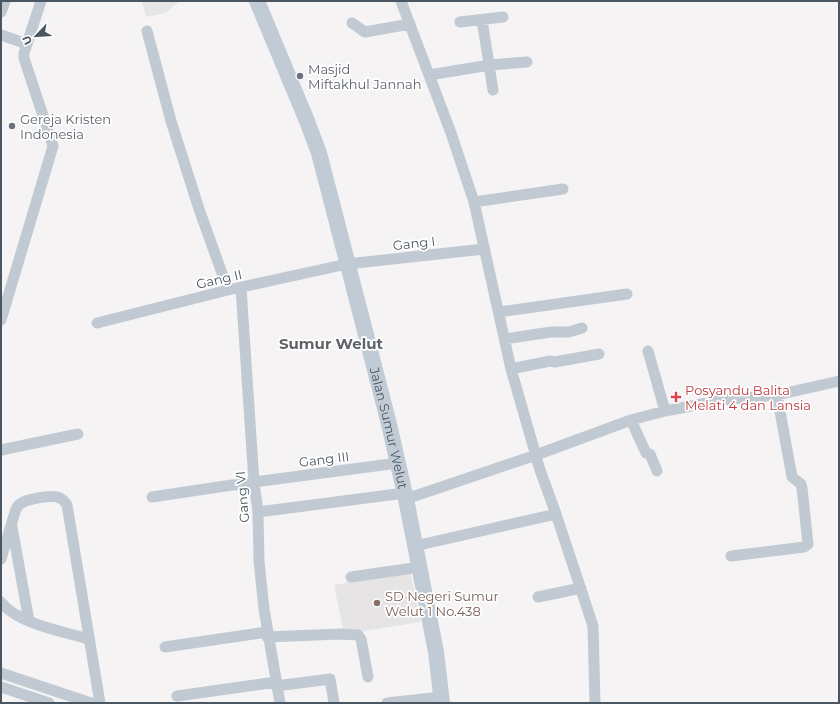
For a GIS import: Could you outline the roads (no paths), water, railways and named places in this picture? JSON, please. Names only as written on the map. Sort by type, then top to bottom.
[{"type":"street","points":[[1,12],[5,1]]},
{"type":"street","points":[[1,320],[53,146],[25,62],[24,53],[41,1]]},
{"type":"street","name":"Jalan Sumur Welut","points":[[257,1],[319,153],[389,424],[406,496],[436,652],[441,700]]},
{"type":"street","points":[[401,1],[451,133],[474,202],[512,369],[536,455],[593,626],[595,703]]},
{"type":"street","points":[[460,22],[503,17]]},
{"type":"street","points":[[482,20],[493,90]]},
{"type":"street","points":[[352,23],[365,32],[410,24]]},
{"type":"street","points":[[147,31],[171,121],[199,209],[228,290]]},
{"type":"street","points":[[1,35],[27,44]]},
{"type":"street","points":[[429,75],[490,65],[527,62]]},
{"type":"street","points":[[474,202],[563,189]]},
{"type":"street","name":"Gang I","points":[[347,264],[484,249]]},
{"type":"street","name":"Gang II","points":[[98,323],[228,290],[347,264]]},
{"type":"street","name":"Gang VI","points":[[241,288],[254,483],[258,512],[259,561],[267,634],[280,703]]},
{"type":"street","points":[[499,312],[627,294]]},
{"type":"street","points":[[505,339],[551,332],[569,332],[582,328]]},
{"type":"street","points":[[648,351],[665,411]]},
{"type":"street","points":[[512,369],[550,361],[555,362],[599,354]]},
{"type":"street","points":[[258,512],[406,496],[536,455],[631,420],[665,411],[723,400],[777,395],[839,381]]},
{"type":"street","points":[[732,556],[804,547],[808,544],[802,488],[801,484],[792,477],[777,395]]},
{"type":"street","points":[[631,420],[646,453],[650,454],[658,471]]},
{"type":"street","points":[[1,450],[78,434]]},
{"type":"street","name":"Gang III","points":[[152,497],[398,463]]},
{"type":"street","points":[[1,559],[12,525],[14,512],[18,505],[27,500],[50,497],[59,497],[64,500],[67,505],[88,639],[100,703]]},
{"type":"street","points":[[415,546],[556,514]]},
{"type":"street","points":[[12,525],[30,621]]},
{"type":"street","points":[[351,577],[420,567]]},
{"type":"street","points":[[538,597],[581,588]]},
{"type":"street","points":[[1,602],[6,609],[30,621],[88,639]]},
{"type":"street","points":[[165,647],[267,634],[358,635],[361,639],[368,677]]},
{"type":"street","points":[[1,673],[91,703]]},
{"type":"street","points":[[177,696],[330,679],[334,703]]},
{"type":"street","points":[[1,687],[49,703]]},
{"type":"street","points":[[386,703],[441,700]]},
{"type":"place","name":"Masjid Miftakhul Jannah","points":[[300,76]]},
{"type":"place","name":"Gereja Kristen Indonesia","points":[[12,126]]},
{"type":"place","name":"Posyandu Balita Melati 4 dan Lansia","points":[[676,397]]},
{"type":"place","name":"SD Negeri Sumur Welut 1 No.438","points":[[377,603]]},
{"type":"district","name":"Sumur Welut","points":[[331,343]]}]
